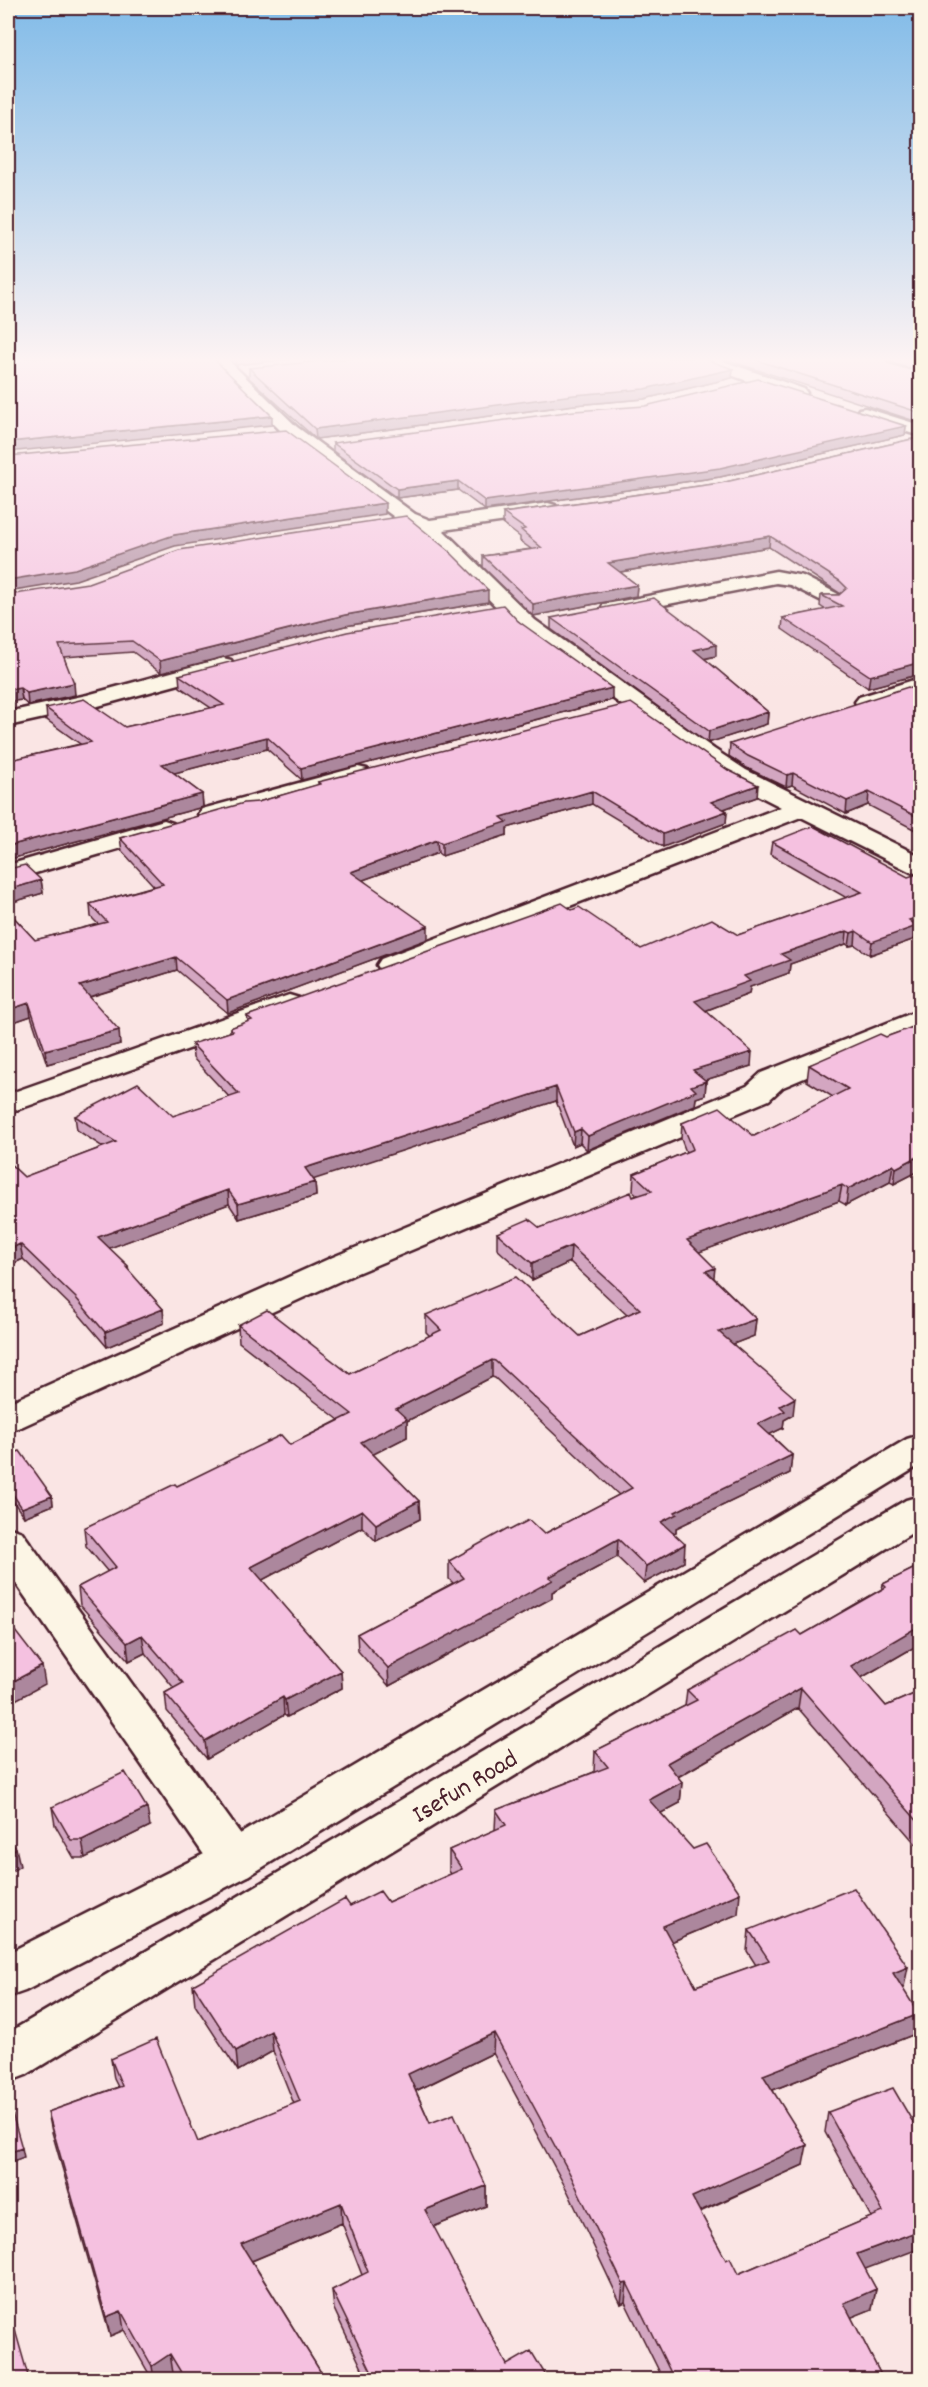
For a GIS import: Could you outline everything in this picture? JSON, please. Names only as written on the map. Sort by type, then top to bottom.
[{"type":"street","points":[[343,469],[418,522],[527,625],[622,707],[737,774],[921,866]]},
{"type":"street","points":[[385,521],[418,522],[568,507]]},
{"type":"street","points":[[595,612],[776,577],[796,580],[830,599]]},
{"type":"street","points":[[486,611],[509,607]]},
{"type":"street","points":[[527,625],[550,621]]},
{"type":"street","points":[[8,719],[90,701],[242,660]]},
{"type":"street","points":[[844,709],[921,685]]},
{"type":"street","points":[[705,754],[734,743]]},
{"type":"street","points":[[8,873],[276,796],[380,769]]},
{"type":"street","points":[[366,975],[801,807]]},
{"type":"street","points":[[8,1104],[310,996]]},
{"type":"street","points":[[8,1418],[345,1265],[758,1094],[772,1080],[921,1019]]},
{"type":"street","points":[[8,1976],[234,1860],[921,1448]]},
{"type":"street","name":"Isefun Road","points":[[8,2059],[921,1510]]},
{"type":"street","points":[[8,1542],[234,1860]]},
{"type":"building","points":[[8,469],[339,469],[385,503],[174,535],[75,569],[8,580]]},
{"type":"building","points":[[370,469],[710,469],[485,501],[458,481],[397,489]]},
{"type":"building","points":[[780,469],[921,469],[921,662],[870,676],[783,618],[842,606],[821,595],[839,595],[847,588],[840,581],[770,536],[608,563],[637,585],[533,604],[483,556],[542,548],[521,530],[525,529],[503,513],[721,483]]},
{"type":"building","points":[[406,516],[449,551],[488,590],[345,615],[160,661],[132,641],[59,645],[74,683],[27,693],[20,688],[8,690],[8,595],[88,583],[179,550]]},
{"type":"building","points":[[654,598],[716,645],[694,650],[768,712],[709,731],[551,618]]},
{"type":"building","points":[[503,605],[518,621],[612,688],[301,768],[267,737],[162,764],[202,794],[8,846],[8,756],[11,760],[91,742],[46,708],[84,699],[125,727],[224,705],[179,675],[347,632]]},
{"type":"building","points":[[908,687],[921,693],[921,819],[869,792],[847,801],[793,773],[787,775],[748,756],[730,744]]},
{"type":"building","points":[[631,703],[728,770],[758,785],[711,802],[727,811],[663,834],[592,791],[501,817],[507,822],[442,843],[437,840],[351,872],[428,926],[227,1000],[176,957],[80,986],[119,1030],[45,1050],[29,1003],[8,1010],[8,911],[35,940],[107,922],[90,904],[163,884],[120,838],[244,803],[258,802],[320,784],[318,782]]},
{"type":"building","points":[[813,826],[908,877],[921,873],[921,916],[909,920],[917,926],[872,942],[856,931],[851,933],[847,931],[781,954],[790,960],[744,976],[750,981],[695,1001],[752,1052],[693,1070],[706,1081],[691,1086],[696,1091],[588,1136],[581,1129],[574,1132],[556,1087],[305,1168],[315,1182],[238,1204],[228,1190],[98,1237],[128,1266],[126,1267],[163,1309],[105,1332],[76,1298],[20,1244],[8,1250],[8,1162],[24,1177],[116,1142],[75,1116],[138,1083],[173,1116],[239,1094],[192,1044],[233,1031],[230,1028],[252,1020],[247,1016],[562,903],[572,910],[579,907],[641,949],[712,919],[738,935],[862,892],[772,842]]},
{"type":"building","points":[[25,865],[41,880],[11,889],[8,886],[8,869]]},
{"type":"building","points":[[921,1024],[921,1155],[896,1168],[893,1165],[848,1189],[842,1185],[687,1240],[715,1268],[706,1271],[756,1319],[719,1332],[795,1398],[780,1406],[785,1411],[758,1424],[792,1455],[675,1512],[677,1514],[661,1522],[685,1544],[646,1566],[618,1539],[549,1577],[553,1580],[388,1668],[357,1634],[464,1578],[449,1561],[508,1528],[510,1530],[529,1520],[544,1534],[632,1488],[492,1360],[396,1409],[407,1419],[361,1442],[419,1501],[376,1524],[362,1510],[251,1567],[341,1671],[285,1700],[283,1697],[205,1741],[165,1693],[183,1683],[142,1635],[127,1643],[78,1587],[116,1567],[84,1528],[281,1435],[290,1445],[352,1414],[238,1325],[267,1310],[350,1374],[441,1330],[426,1315],[516,1277],[580,1336],[640,1309],[571,1246],[532,1263],[497,1233],[529,1219],[540,1228],[631,1192],[633,1197],[652,1191],[634,1174],[693,1149],[682,1123],[720,1107],[754,1136],[848,1089],[809,1065],[880,1034],[886,1037]]},
{"type":"building","points":[[20,1451],[52,1496],[22,1508],[8,1487],[8,1455]]},
{"type":"building","points":[[921,1565],[921,1619],[918,1621],[921,1625],[851,1666],[886,1706],[921,1691],[921,1825],[801,1688],[667,1763],[682,1782],[649,1800],[693,1849],[706,1844],[740,1893],[663,1926],[696,1986],[769,1960],[749,1930],[854,1888],[908,1967],[893,1973],[919,2014],[763,2075],[807,2145],[692,2197],[726,2260],[730,2258],[738,2274],[883,2212],[828,2112],[893,2088],[921,2136],[921,2230],[857,2254],[876,2289],[844,2303],[883,2379],[674,2379],[627,2283],[623,2284],[569,2172],[494,2033],[408,2074],[430,2123],[454,2114],[486,2186],[425,2210],[507,2365],[531,2351],[548,2379],[375,2379],[332,2290],[368,2272],[341,2203],[241,2244],[325,2379],[185,2379],[170,2354],[152,2366],[121,2311],[106,2317],[48,2112],[122,2086],[111,2059],[156,2039],[198,2142],[300,2101],[271,2031],[236,2051],[193,1985],[345,1899],[350,1906],[380,1891],[388,1902],[462,1869],[449,1850],[506,1825],[496,1810],[608,1767],[595,1751],[697,1700],[687,1690],[797,1630],[802,1635],[886,1587],[883,1584]]},
{"type":"building","points":[[8,1622],[42,1666],[8,1684]]},
{"type":"building","points":[[125,1772],[147,1808],[82,1840],[71,1840],[52,1807]]},
{"type":"building","points":[[8,1838],[16,1848],[8,1854]]},
{"type":"building","points":[[10,2106],[22,2148],[8,2153],[8,2107]]},
{"type":"building","points":[[9,2309],[29,2379],[8,2379]]}]
